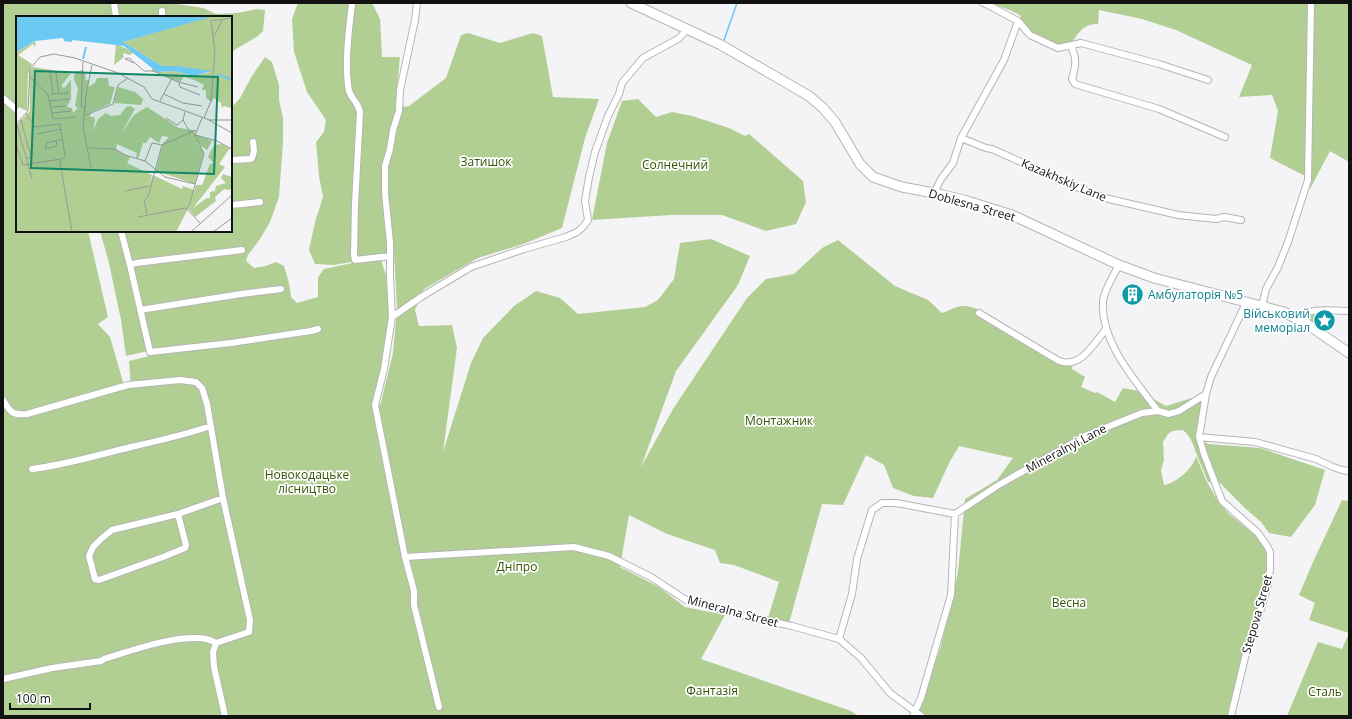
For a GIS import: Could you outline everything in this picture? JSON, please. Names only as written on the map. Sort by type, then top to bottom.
[{"type":"street","points":[[114,3],[116,16]]},
{"type":"street","points":[[352,3],[347,71],[351,97],[358,105],[360,112],[354,256],[355,260],[390,256]]},
{"type":"street","points":[[417,3],[415,20],[400,90],[399,111],[385,166],[385,193],[390,256],[392,317],[384,369],[375,404],[405,557],[414,591],[414,605],[439,707]]},
{"type":"street","name":"Doblesna Street","points":[[631,3],[721,45],[809,96],[823,108],[835,122],[860,164],[873,177],[902,187],[964,200],[1012,215],[1119,265],[1154,278],[1284,312],[1296,317],[1349,353]]},
{"type":"street","points":[[983,3],[988,4],[1018,21],[1030,35],[1058,48],[1081,43],[1159,64],[1208,80]]},
{"type":"street","points":[[1262,306],[1266,289],[1278,267],[1288,242],[1308,180],[1311,3]]},
{"type":"street","points":[[934,193],[941,179],[953,162],[961,138],[1004,60],[1018,21]]},
{"type":"street","points":[[392,317],[421,297],[471,267],[524,249],[566,237],[577,232],[583,227],[588,220],[585,201],[595,152],[608,116],[619,94],[622,83],[643,58],[678,39],[688,29]]},
{"type":"street","points":[[1071,46],[1076,65],[1072,80],[1075,84],[1159,109],[1225,138]]},
{"type":"street","points":[[3,98],[16,109]]},
{"type":"street","name":"Kazakhskiy Lane","points":[[961,138],[992,149],[1105,198],[1178,215],[1241,220]]},
{"type":"street","points":[[232,160],[251,158],[254,151],[253,142]]},
{"type":"street","points":[[232,204],[260,202]]},
{"type":"street","points":[[121,232],[150,352],[311,332],[318,329]]},
{"type":"street","points":[[130,265],[242,250]]},
{"type":"street","points":[[1119,265],[1103,300],[1106,329],[1120,358],[1158,411]]},
{"type":"street","points":[[140,310],[281,289]]},
{"type":"street","name":"Stepova Street","points":[[1231,716],[1248,645],[1268,585],[1270,552],[1258,533],[1222,501],[1204,454],[1200,436],[1206,394],[1211,377],[1246,303]]},
{"type":"street","points":[[1296,317],[1309,311],[1349,311]]},
{"type":"street","points":[[979,312],[1063,363],[1069,363],[1087,353],[1106,329]]},
{"type":"street","points":[[3,400],[10,412],[17,415],[28,414],[128,385],[180,380],[196,382],[202,388],[207,404],[223,498],[250,620],[249,632],[216,643]]},
{"type":"street","name":"Mineralnyi Lane","points":[[955,514],[997,486],[1074,441],[1142,413],[1158,411],[1168,414],[1179,411],[1206,394]]},
{"type":"street","points":[[32,469],[97,456],[171,438],[211,426]]},
{"type":"street","points":[[1200,436],[1255,442],[1316,459],[1333,467],[1349,471]]},
{"type":"street","points":[[178,514],[186,545],[185,548],[99,580],[95,579],[89,556],[93,547],[101,538],[112,530],[178,514],[223,498]]},
{"type":"street","points":[[839,639],[852,594],[856,559],[872,510],[882,503],[896,503],[930,511],[955,514],[951,595],[926,684],[914,714]]},
{"type":"street","name":"Mineralna Street","points":[[405,557],[574,548],[609,556],[651,577],[686,600],[839,639],[862,658],[890,693],[914,714],[921,716]]},
{"type":"street","points":[[3,679],[52,668],[101,661],[172,640],[194,638],[210,639],[216,643]]},
{"type":"street","points":[[216,643],[213,652],[214,667],[225,716]]},
{"type":"green space","points":[[3,3],[171,3],[203,8],[216,14],[237,13],[257,9],[265,10],[263,31],[258,36],[232,51],[232,16],[16,16],[16,232],[88,232],[108,317],[98,324],[110,337],[125,389],[131,387],[129,361],[153,355],[123,232],[232,232],[232,107],[240,98],[252,76],[265,57],[272,62],[279,85],[279,100],[283,118],[283,142],[279,197],[270,222],[248,255],[246,261],[254,268],[266,266],[276,262],[284,266],[291,297],[297,303],[318,297],[318,277],[324,269],[352,263],[381,260],[386,275],[389,318],[383,366],[375,389],[380,406],[393,353],[397,307],[394,255],[333,265],[315,264],[309,250],[315,222],[323,197],[319,176],[316,142],[324,132],[326,120],[307,92],[294,52],[292,19],[298,3],[372,3],[380,19],[382,57],[400,57],[395,108],[409,106],[446,78],[461,35],[468,33],[500,43],[533,33],[542,36],[553,97],[599,99],[585,138],[562,228],[526,243],[478,258],[424,289],[415,310],[419,326],[452,325],[457,348],[443,452],[471,363],[483,338],[514,306],[536,291],[560,298],[578,314],[645,307],[658,300],[674,279],[680,243],[711,239],[750,256],[738,285],[676,371],[641,467],[673,409],[747,298],[766,279],[794,274],[822,248],[838,240],[895,286],[928,300],[942,313],[963,306],[980,310],[991,315],[1039,347],[1059,358],[1073,363],[1072,369],[1085,377],[1081,387],[1095,393],[1097,392],[1115,402],[1123,388],[1139,391],[1166,406],[1192,398],[1204,404],[1198,440],[1209,444],[1260,448],[1325,470],[1315,505],[1291,537],[1269,533],[1261,522],[1219,482],[1208,482],[1192,442],[1183,430],[1172,431],[1163,442],[1164,460],[1161,470],[1164,485],[1169,484],[1183,475],[1191,466],[1196,456],[1207,482],[1218,501],[1229,514],[1255,535],[1268,553],[1265,584],[1228,716],[928,716],[918,711],[941,646],[958,572],[965,499],[997,480],[1013,458],[959,446],[949,463],[933,498],[914,496],[893,488],[884,465],[866,455],[843,505],[822,504],[789,623],[768,618],[779,582],[734,565],[720,563],[715,550],[667,534],[629,515],[620,567],[659,587],[685,607],[725,615],[701,659],[851,711],[858,716],[3,716]]},
{"type":"green space","points":[[989,3],[1349,3],[1349,162],[1330,151],[1310,189],[1307,177],[1270,158],[1278,111],[1272,95],[1239,97],[1252,65],[1176,30],[1142,19],[1099,10],[1098,24],[1085,27],[1079,32],[1071,44],[1059,46],[1032,34],[1019,21],[1021,16],[1006,8]]},
{"type":"green space","name":"Солнечний","points":[[638,99],[656,117],[672,112],[692,116],[729,128],[745,136],[749,134],[803,181],[806,202],[796,224],[766,231],[722,215],[671,215],[592,220],[607,143],[622,101]]},
{"type":"green space","points":[[100,232],[117,232],[128,265],[148,351],[126,356],[121,320],[109,263]]},
{"type":"green space","points":[[1333,313],[1327,332],[1304,318],[1307,314]]},
{"type":"green space","points":[[1342,500],[1349,501],[1349,633],[1309,620],[1315,603],[1299,595]]},
{"type":"green space","name":"Сталь","points":[[1349,633],[1349,716],[1287,716],[1318,642],[1342,649]]},
{"type":"waterway","points":[[724,40],[737,3]]},
{"type":"place","name":"Амбулаторія №5","points":[[1132,294]]},
{"type":"place","name":"Військовий меморіал","points":[[1325,320]]},
{"type":"park label","name":"Затишок","points":[[486,161]]},
{"type":"park label","name":"Монтажник","points":[[779,420]]},
{"type":"park label","name":"Новокодацьке лісництво","points":[[307,481]]},
{"type":"park label","name":"Дніпро","points":[[517,566]]},
{"type":"park label","name":"Весна","points":[[1069,602]]},
{"type":"park label","name":"Фантазія","points":[[712,690]]}]
